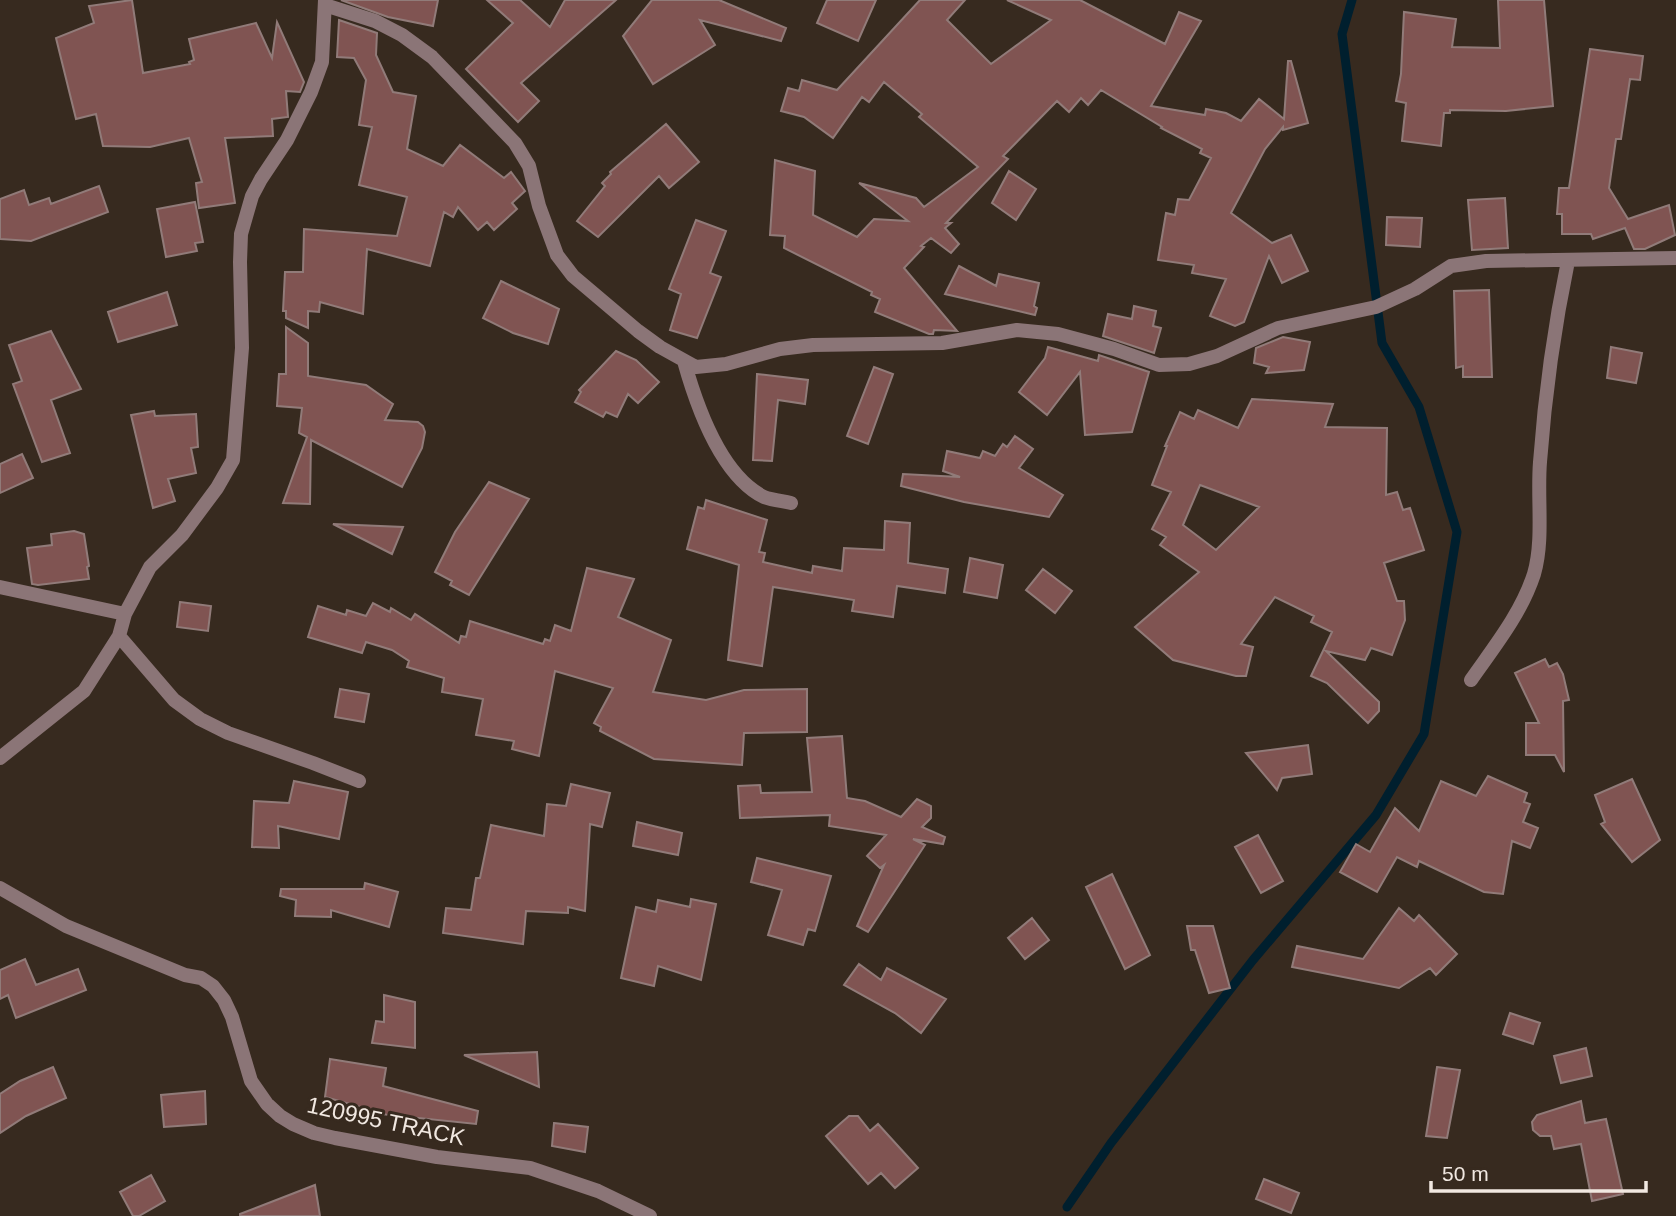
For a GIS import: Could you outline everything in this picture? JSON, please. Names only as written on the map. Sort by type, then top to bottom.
[{"type":"street","points":[[0,758],[84,691],[118,636],[125,614],[149,567],[181,535],[217,488],[233,460],[242,348],[241,234],[252,196],[287,140],[322,62],[325,3],[375,21],[402,35],[432,57],[514,143],[529,166],[538,206],[557,255],[573,276],[638,331],[696,367],[726,363],[780,349],[813,345],[942,343],[1017,330],[1058,334],[1159,365],[1189,364],[1217,356],[1278,328],[1376,307],[1415,289],[1451,266],[1486,261],[1676,258]]},
{"type":"street","points":[[1471,680],[1515,616],[1534,574],[1544,404],[1553,335],[1568,261]]},
{"type":"street","points":[[684,361],[697,408],[724,457],[746,485],[765,497],[790,503]]},
{"type":"street","points":[[0,587],[125,614]]},
{"type":"street","points":[[118,636],[174,700],[200,719],[228,733],[359,781]]},
{"type":"street","name":"120995 TRACK","points":[[0,888],[66,926],[185,975],[201,978],[214,986],[232,1017],[251,1081],[267,1104],[279,1116],[293,1124],[314,1133],[437,1157],[530,1168],[598,1191],[650,1216]]},
{"type":"building","points":[[132,0],[143,73],[190,64],[189,62],[194,60],[189,39],[256,23],[272,58],[277,22],[304,82],[300,92],[286,91],[288,117],[272,119],[273,136],[225,138],[235,203],[199,208],[196,183],[202,182],[189,138],[150,147],[103,146],[96,114],[76,119],[56,38],[94,23],[89,6]]},
{"type":"building","points":[[341,0],[438,0],[433,26],[388,17]]},
{"type":"building","points":[[487,0],[520,0],[550,27],[565,0],[616,0],[521,83],[539,101],[518,122],[466,69],[513,23]]},
{"type":"building","points":[[652,0],[719,0],[786,28],[781,41],[700,20],[715,45],[653,84],[623,36]]},
{"type":"building","points":[[827,0],[876,0],[858,41],[817,23]]},
{"type":"building","points":[[920,0],[965,0],[947,20],[991,64],[1051,20],[1007,0],[1080,0],[1165,44],[1179,12],[1201,21],[1151,106],[1205,115],[1206,109],[1226,113],[1241,121],[1259,99],[1284,119],[1288,61],[1291,61],[1308,123],[1283,130],[1283,127],[1265,149],[1231,213],[1272,243],[1291,235],[1308,271],[1282,283],[1269,256],[1244,322],[1235,326],[1210,316],[1226,279],[1192,273],[1194,265],[1158,260],[1166,213],[1175,215],[1178,199],[1189,200],[1211,158],[1200,153],[1202,149],[1161,128],[1101,90],[1088,105],[1081,98],[1069,112],[1057,101],[1003,156],[1008,159],[946,223],[951,223],[945,228],[959,244],[951,253],[931,238],[904,268],[957,331],[934,330],[933,334],[929,334],[875,312],[880,299],[871,295],[872,292],[784,248],[785,236],[770,235],[775,160],[815,171],[813,215],[857,237],[874,219],[908,221],[859,183],[916,198],[924,207],[978,167],[919,117],[922,114],[884,82],[869,102],[862,97],[833,138],[804,117],[781,111],[788,88],[799,91],[802,80],[837,90]]},
{"type":"building","points":[[1498,0],[1544,0],[1553,106],[1506,111],[1450,110],[1450,113],[1444,113],[1441,146],[1402,141],[1406,103],[1396,101],[1401,74],[1404,12],[1456,19],[1452,47],[1500,48]]},
{"type":"building","points":[[339,20],[377,33],[376,55],[393,92],[416,96],[407,149],[443,166],[460,145],[504,178],[511,172],[525,191],[512,203],[517,209],[494,230],[487,222],[478,230],[458,207],[453,217],[444,212],[430,266],[367,249],[363,314],[320,302],[319,312],[308,311],[308,328],[286,318],[286,311],[283,311],[285,272],[303,272],[304,229],[397,236],[407,197],[359,185],[372,127],[359,125],[366,80],[354,58],[337,57]]},
{"type":"building","points":[[1590,49],[1643,56],[1640,80],[1630,79],[1621,139],[1616,139],[1609,188],[1628,219],[1669,205],[1675,235],[1645,249],[1634,249],[1625,228],[1593,239],[1591,234],[1562,234],[1562,214],[1557,214],[1559,188],[1569,188]]},
{"type":"building","points":[[666,124],[699,162],[669,188],[659,176],[598,237],[577,221],[605,186],[602,183],[610,172]]},
{"type":"building","points":[[1009,171],[1036,189],[1016,220],[992,203]]},
{"type":"building","points":[[99,186],[108,212],[31,241],[0,239],[0,199],[24,190],[29,205],[49,198],[51,204]]},
{"type":"building","points":[[1505,198],[1508,248],[1472,250],[1468,200]]},
{"type":"building","points":[[195,202],[203,242],[195,243],[197,251],[166,257],[157,209]]},
{"type":"building","points":[[1387,217],[1422,218],[1420,247],[1386,245]]},
{"type":"building","points":[[696,220],[726,231],[710,273],[721,277],[697,338],[670,330],[681,294],[669,289]]},
{"type":"building","points":[[959,266],[996,286],[999,274],[1039,283],[1034,306],[1037,308],[1035,315],[945,294]]},
{"type":"building","points":[[501,281],[559,309],[548,344],[513,333],[483,318]]},
{"type":"building","points":[[1489,290],[1492,377],[1463,377],[1463,366],[1456,368],[1454,291]]},
{"type":"building","points":[[167,292],[177,325],[118,342],[108,312]]},
{"type":"building","points":[[1134,306],[1156,311],[1153,326],[1161,328],[1154,353],[1103,336],[1108,314],[1132,319]]},
{"type":"building","points":[[286,327],[308,343],[308,376],[366,385],[393,404],[385,420],[418,422],[423,426],[425,432],[422,448],[402,487],[311,440],[310,504],[283,503],[307,437],[299,433],[302,408],[277,406],[279,374],[286,374]]},
{"type":"building","points":[[51,331],[81,389],[51,400],[70,453],[42,462],[13,384],[22,381],[9,345]]},
{"type":"building","points":[[1283,337],[1310,342],[1304,370],[1266,373],[1269,367],[1254,363],[1256,348]]},
{"type":"building","points":[[1048,347],[1098,361],[1099,355],[1149,372],[1132,432],[1085,435],[1080,372],[1047,415],[1019,392],[1045,358]]},
{"type":"building","points":[[1611,347],[1642,353],[1636,383],[1607,378]]},
{"type":"building","points":[[616,351],[636,360],[659,382],[638,403],[628,394],[617,417],[606,412],[603,417],[575,402],[581,392],[579,390]]},
{"type":"building","points":[[874,367],[893,374],[868,444],[847,436]]},
{"type":"building","points":[[757,374],[808,380],[805,404],[778,400],[772,461],[753,460]]},
{"type":"building","points":[[1252,399],[1333,404],[1325,427],[1387,428],[1386,495],[1397,492],[1403,510],[1410,508],[1424,550],[1384,563],[1397,601],[1404,601],[1405,620],[1392,655],[1371,648],[1365,660],[1326,651],[1379,702],[1379,711],[1368,723],[1327,683],[1311,676],[1332,632],[1311,622],[1314,616],[1275,597],[1241,644],[1253,647],[1246,676],[1236,676],[1173,660],[1135,627],[1199,572],[1160,545],[1166,537],[1152,529],[1171,492],[1152,485],[1180,412],[1194,419],[1198,410],[1238,428]],"holes":[[[1200,485],[1259,507],[1216,550],[1183,525]]]},
{"type":"building","points":[[154,411],[155,416],[196,414],[198,447],[191,448],[196,473],[168,479],[175,501],[153,508],[131,415]]},
{"type":"building","points":[[1015,436],[1033,449],[1019,468],[1063,495],[1049,517],[964,502],[901,486],[903,474],[960,477],[943,471],[947,451],[980,458],[983,451],[995,456],[1003,444],[1007,447]]},
{"type":"building","points":[[22,454],[33,478],[0,493],[0,464]]},
{"type":"building","points":[[489,482],[529,499],[469,595],[450,585],[452,581],[435,572],[455,532]]},
{"type":"building","points":[[706,500],[767,520],[759,552],[765,553],[763,562],[812,573],[813,566],[842,571],[844,548],[884,550],[885,521],[910,523],[908,563],[948,569],[945,593],[897,586],[893,617],[852,611],[854,600],[773,587],[762,666],[728,660],[739,565],[687,549],[698,507],[704,509]]},
{"type":"building","points":[[333,524],[403,527],[392,554]]},
{"type":"building","points":[[74,531],[84,534],[89,579],[32,584],[27,548],[52,545],[51,534]]},
{"type":"building","points":[[970,558],[1003,565],[997,598],[964,592]]},
{"type":"building","points":[[587,568],[634,579],[618,617],[671,640],[653,692],[706,700],[744,690],[807,689],[807,732],[744,733],[742,765],[654,759],[600,731],[601,727],[594,723],[613,688],[555,671],[539,756],[512,749],[514,741],[476,735],[483,699],[442,692],[444,678],[407,667],[409,661],[392,650],[366,642],[362,653],[308,637],[318,606],[346,615],[347,610],[366,616],[373,603],[390,612],[391,608],[411,620],[415,614],[459,643],[461,636],[466,637],[470,621],[543,644],[545,639],[550,641],[555,625],[571,631]]},
{"type":"building","points":[[1043,569],[1072,591],[1055,613],[1026,590]]},
{"type":"building","points":[[180,602],[211,606],[208,631],[177,627]]},
{"type":"building","points":[[1545,659],[1549,667],[1557,663],[1563,674],[1569,700],[1563,701],[1564,772],[1555,755],[1526,755],[1526,723],[1539,723],[1515,673]]},
{"type":"building","points":[[340,689],[369,694],[364,722],[335,717]]},
{"type":"building","points":[[842,736],[847,798],[865,801],[901,817],[917,799],[931,806],[931,818],[922,827],[945,837],[943,844],[913,839],[925,845],[868,932],[857,926],[884,865],[880,868],[867,856],[886,835],[829,826],[830,815],[740,818],[738,786],[760,785],[761,793],[812,792],[807,738]]},
{"type":"building","points":[[1308,745],[1312,774],[1282,778],[1277,790],[1246,753]]},
{"type":"building","points":[[1488,776],[1527,793],[1524,802],[1530,804],[1523,822],[1538,828],[1530,848],[1512,841],[1503,894],[1484,892],[1419,861],[1417,867],[1397,857],[1377,892],[1340,872],[1356,844],[1370,852],[1395,808],[1419,831],[1441,781],[1476,796]]},
{"type":"building","points":[[1632,779],[1660,840],[1632,862],[1601,824],[1605,822],[1595,795]]},
{"type":"building","points":[[294,781],[348,792],[339,839],[278,826],[279,848],[252,847],[254,801],[289,803]]},
{"type":"building","points":[[571,784],[610,793],[602,827],[590,824],[585,911],[568,907],[568,913],[526,911],[523,944],[443,933],[446,908],[471,910],[476,878],[480,878],[491,825],[544,836],[547,804],[566,806]]},
{"type":"building","points":[[637,822],[682,833],[678,855],[633,846]]},
{"type":"building","points":[[1258,835],[1283,881],[1261,893],[1235,847]]},
{"type":"building","points":[[757,858],[831,876],[815,931],[808,929],[803,945],[768,935],[782,890],[751,882]]},
{"type":"building","points":[[1112,874],[1150,955],[1125,969],[1086,887]]},
{"type":"building","points":[[365,883],[398,892],[389,927],[331,910],[331,917],[295,916],[296,900],[280,896],[281,889],[364,889]]},
{"type":"building","points":[[691,899],[716,904],[701,980],[658,966],[654,986],[621,978],[636,907],[656,912],[658,900],[690,907]]},
{"type":"building","points":[[1399,908],[1414,921],[1419,915],[1457,954],[1436,975],[1430,968],[1399,988],[1292,967],[1297,946],[1363,959]]},
{"type":"building","points":[[1032,918],[1049,940],[1025,959],[1008,938]]},
{"type":"building","points":[[1187,926],[1213,926],[1230,988],[1209,993],[1195,950],[1191,950]]},
{"type":"building","points":[[25,959],[36,985],[78,969],[86,990],[16,1018],[8,995],[0,999],[0,970]]},
{"type":"building","points":[[859,964],[881,980],[887,968],[946,999],[921,1033],[895,1013],[844,985]]},
{"type":"building","points":[[384,995],[415,1002],[415,1048],[372,1043],[376,1021],[384,1022]]},
{"type":"building","points":[[1510,1013],[1540,1023],[1533,1044],[1503,1034]]},
{"type":"building","points":[[1586,1048],[1592,1076],[1561,1083],[1554,1056]]},
{"type":"building","points":[[537,1052],[539,1087],[464,1055]]},
{"type":"building","points":[[330,1059],[386,1068],[383,1086],[478,1111],[476,1124],[370,1113],[371,1110],[325,1097]]},
{"type":"building","points":[[53,1067],[66,1098],[26,1116],[0,1133],[0,1094],[20,1081]]},
{"type":"building","points":[[1437,1067],[1460,1070],[1447,1138],[1426,1136]]},
{"type":"building","points":[[205,1091],[206,1124],[164,1127],[161,1095]]},
{"type":"building","points":[[1581,1101],[1585,1123],[1606,1119],[1623,1194],[1592,1201],[1581,1144],[1554,1149],[1551,1136],[1540,1136],[1533,1130],[1532,1122],[1537,1115]]},
{"type":"building","points":[[849,1116],[858,1116],[870,1131],[878,1124],[918,1168],[895,1188],[881,1173],[868,1184],[826,1136]]},
{"type":"building","points":[[554,1123],[588,1127],[585,1152],[552,1146]]},
{"type":"building","points":[[151,1175],[165,1201],[139,1216],[133,1216],[120,1192]]},
{"type":"building","points":[[1264,1179],[1299,1193],[1291,1213],[1256,1199]]},
{"type":"building","points":[[315,1185],[320,1216],[240,1216],[240,1214]]},
{"type":"waterway","points":[[1067,1207],[1111,1143],[1253,960],[1376,815],[1424,734],[1457,532],[1419,407],[1382,343],[1342,34],[1352,0]]}]
